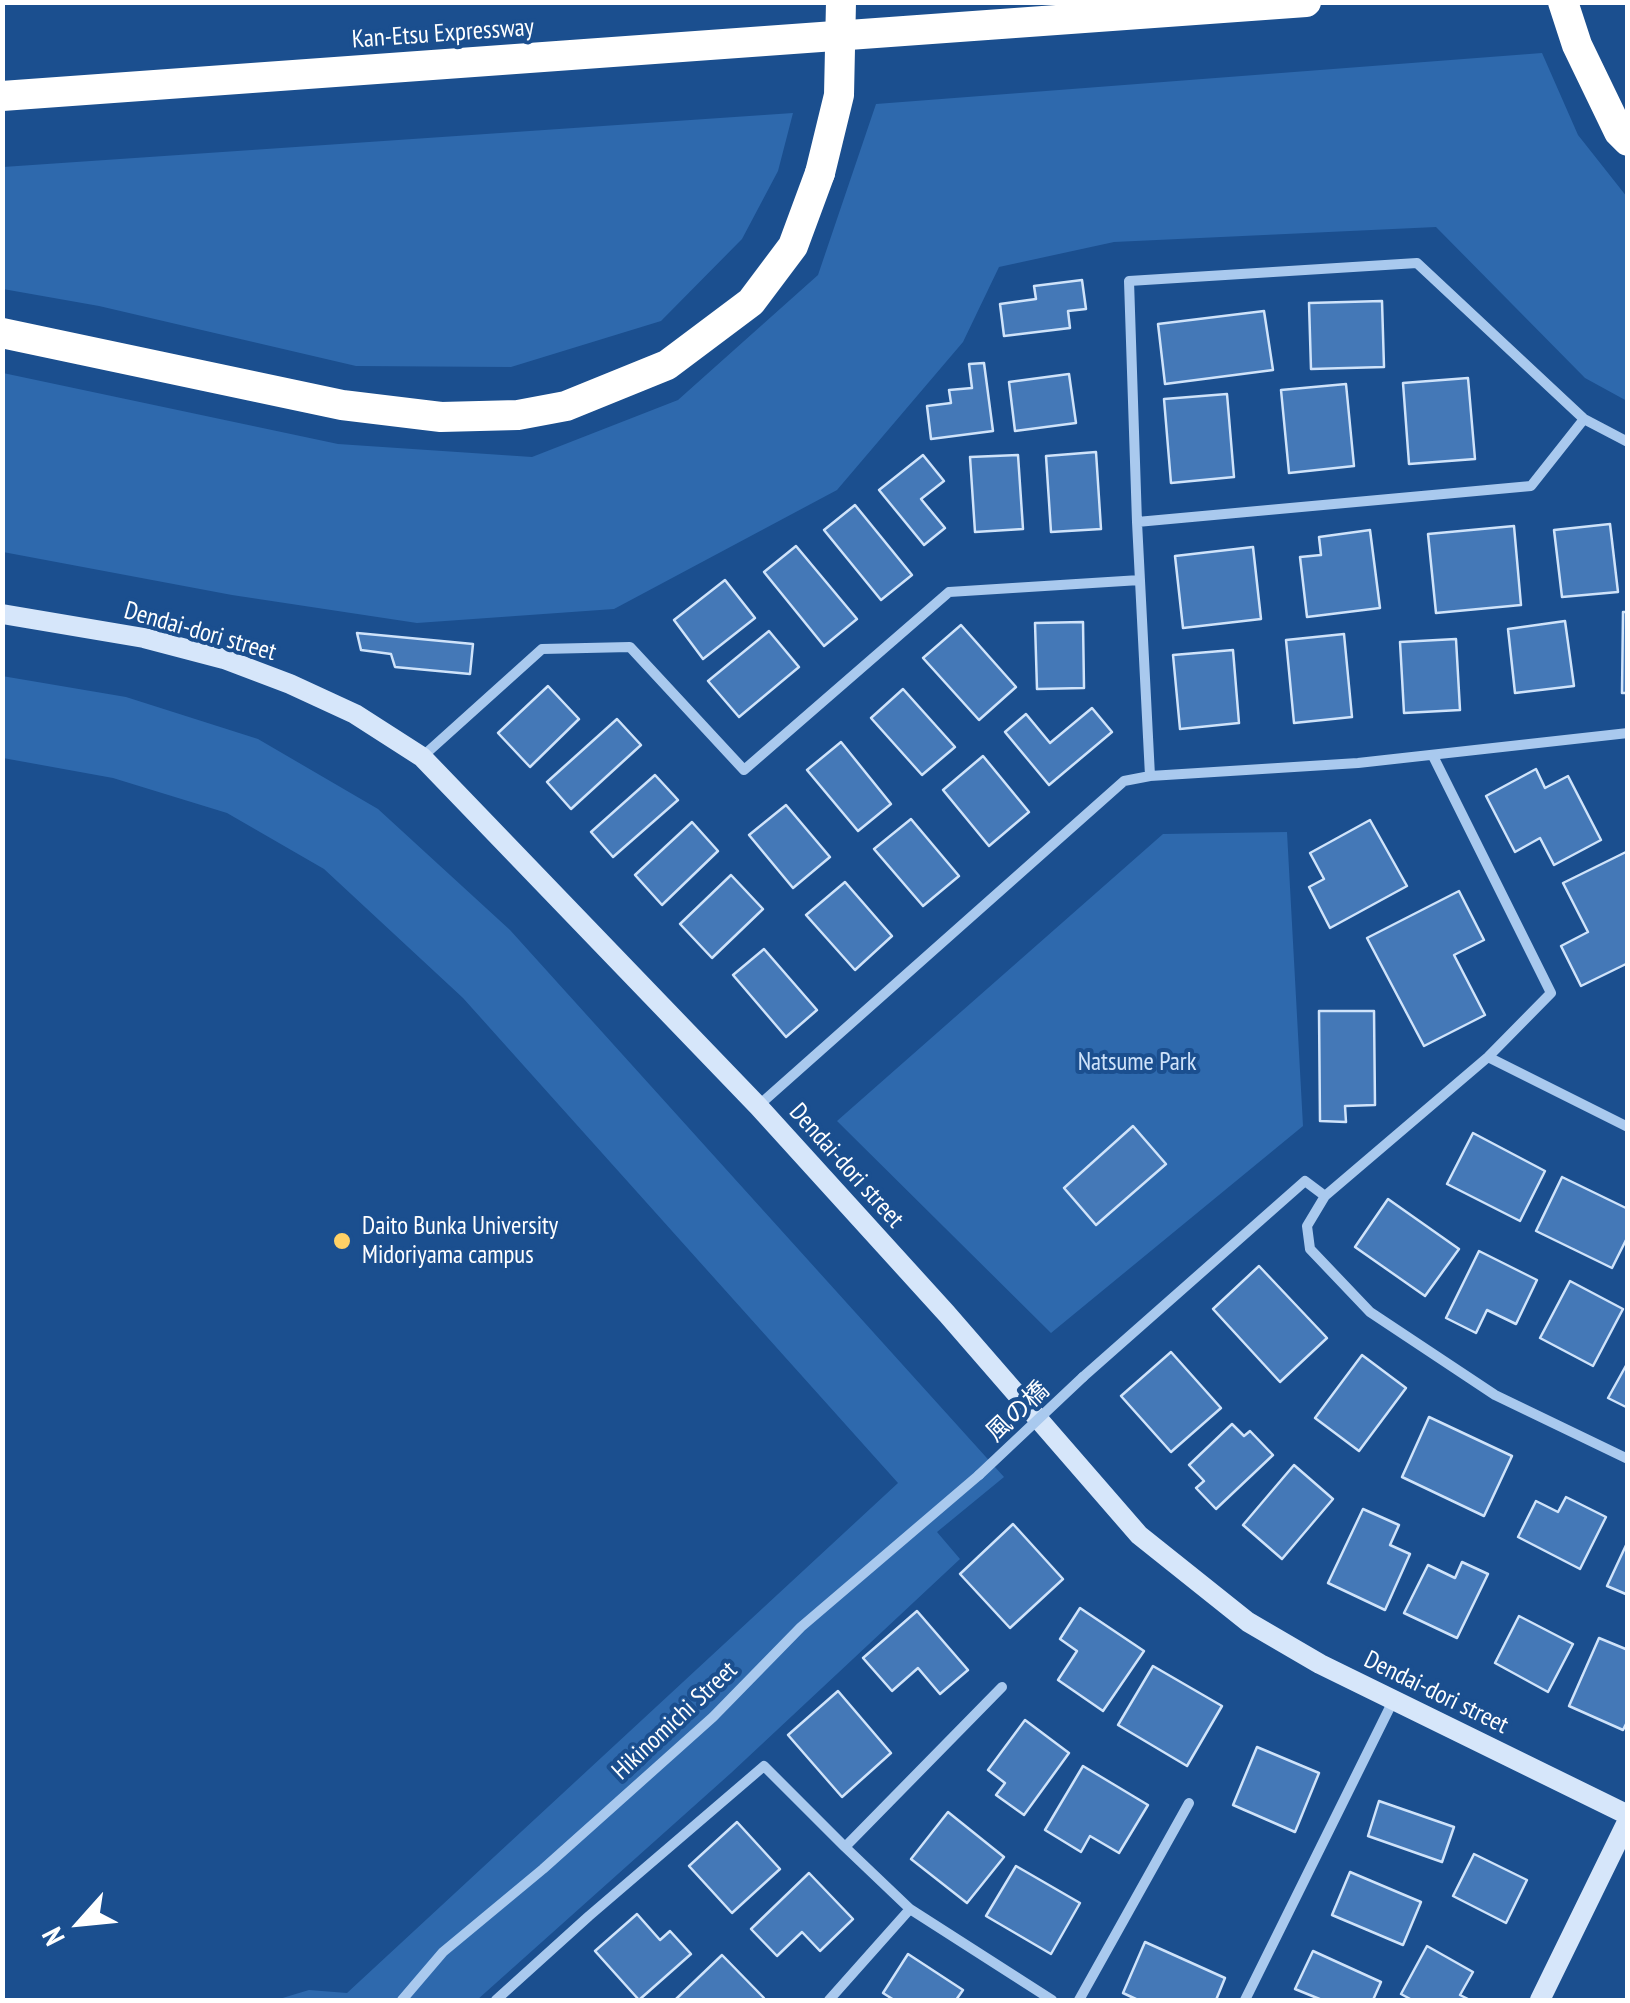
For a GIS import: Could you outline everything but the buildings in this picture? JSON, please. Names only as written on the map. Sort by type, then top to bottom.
[{"type":"highway","points":[[2,333],[342,404],[441,417],[518,415],[566,406],[667,365],[752,302],[793,246],[820,174],[838,95],[841,2]]},
{"type":"highway","name":"Kan-Etsu Expressway","points":[[2,96],[1306,2]]},
{"type":"highway","points":[[1563,2],[1577,45],[1623,137]]},
{"type":"street","points":[[1150,776],[1128,281],[1417,263],[1584,420],[1628,442]]},
{"type":"street","points":[[1137,522],[1531,486],[1584,420]]},
{"type":"street","points":[[422,757],[542,649],[630,646],[744,770],[949,592],[1140,580]]},
{"type":"street","name":"Dendai-dori street","points":[[2,614],[144,638],[224,659],[356,714],[422,757],[758,1106],[947,1314],[1139,1535],[1248,1622],[1320,1664],[1628,1818]]},
{"type":"street","points":[[758,1106],[1124,780],[1358,764],[1628,733]]},
{"type":"street","points":[[1434,756],[1551,993],[1488,1057],[1325,1196],[1306,1226],[1310,1250],[1370,1312],[1496,1395],[1628,1458]]},
{"type":"street","points":[[1488,1057],[1628,1127]]},
{"type":"street","name":"風の橋","points":[[980,1475],[1305,1181],[1325,1196]]},
{"type":"street","name":"Hikinomichi Street","points":[[402,2000],[443,1952],[543,1869],[698,1730],[800,1627],[980,1475]]},
{"type":"street","points":[[844,1848],[1002,1687]]},
{"type":"street","points":[[1245,2000],[1393,1701]]},
{"type":"street","points":[[496,2000],[764,1766],[910,1909],[1052,2000]]},
{"type":"street","points":[[1079,2000],[1189,1803]]},
{"type":"street","points":[[1540,2000],[1628,1818]]},
{"type":"street","points":[[829,2000],[910,1909]]},
{"type":"green space","points":[[1542,53],[1578,135],[1627,197],[1627,401],[1585,378],[1436,227],[1114,242],[999,267],[963,342],[837,490],[614,609],[417,623],[232,595],[3,552],[3,373],[338,444],[532,457],[678,400],[818,275],[876,104]]},
{"type":"green space","points":[[793,113],[778,171],[742,239],[661,321],[511,367],[356,366],[99,306],[3,289],[3,167]]},
{"type":"green space","points":[[2,676],[126,697],[258,739],[378,809],[510,930],[1004,1477],[937,1532],[960,1559],[731,1773],[477,2000],[276,2000],[309,1990],[347,1993],[898,1483],[463,998],[324,869],[227,813],[113,778],[3,758]]},
{"type":"green space","name":"Natsume Park","points":[[1287,832],[1303,1126],[1051,1333],[837,1121],[1163,834]]},
{"type":"place","name":"Daito Bunka University Midoriyama campus","points":[[342,1241]]}]
